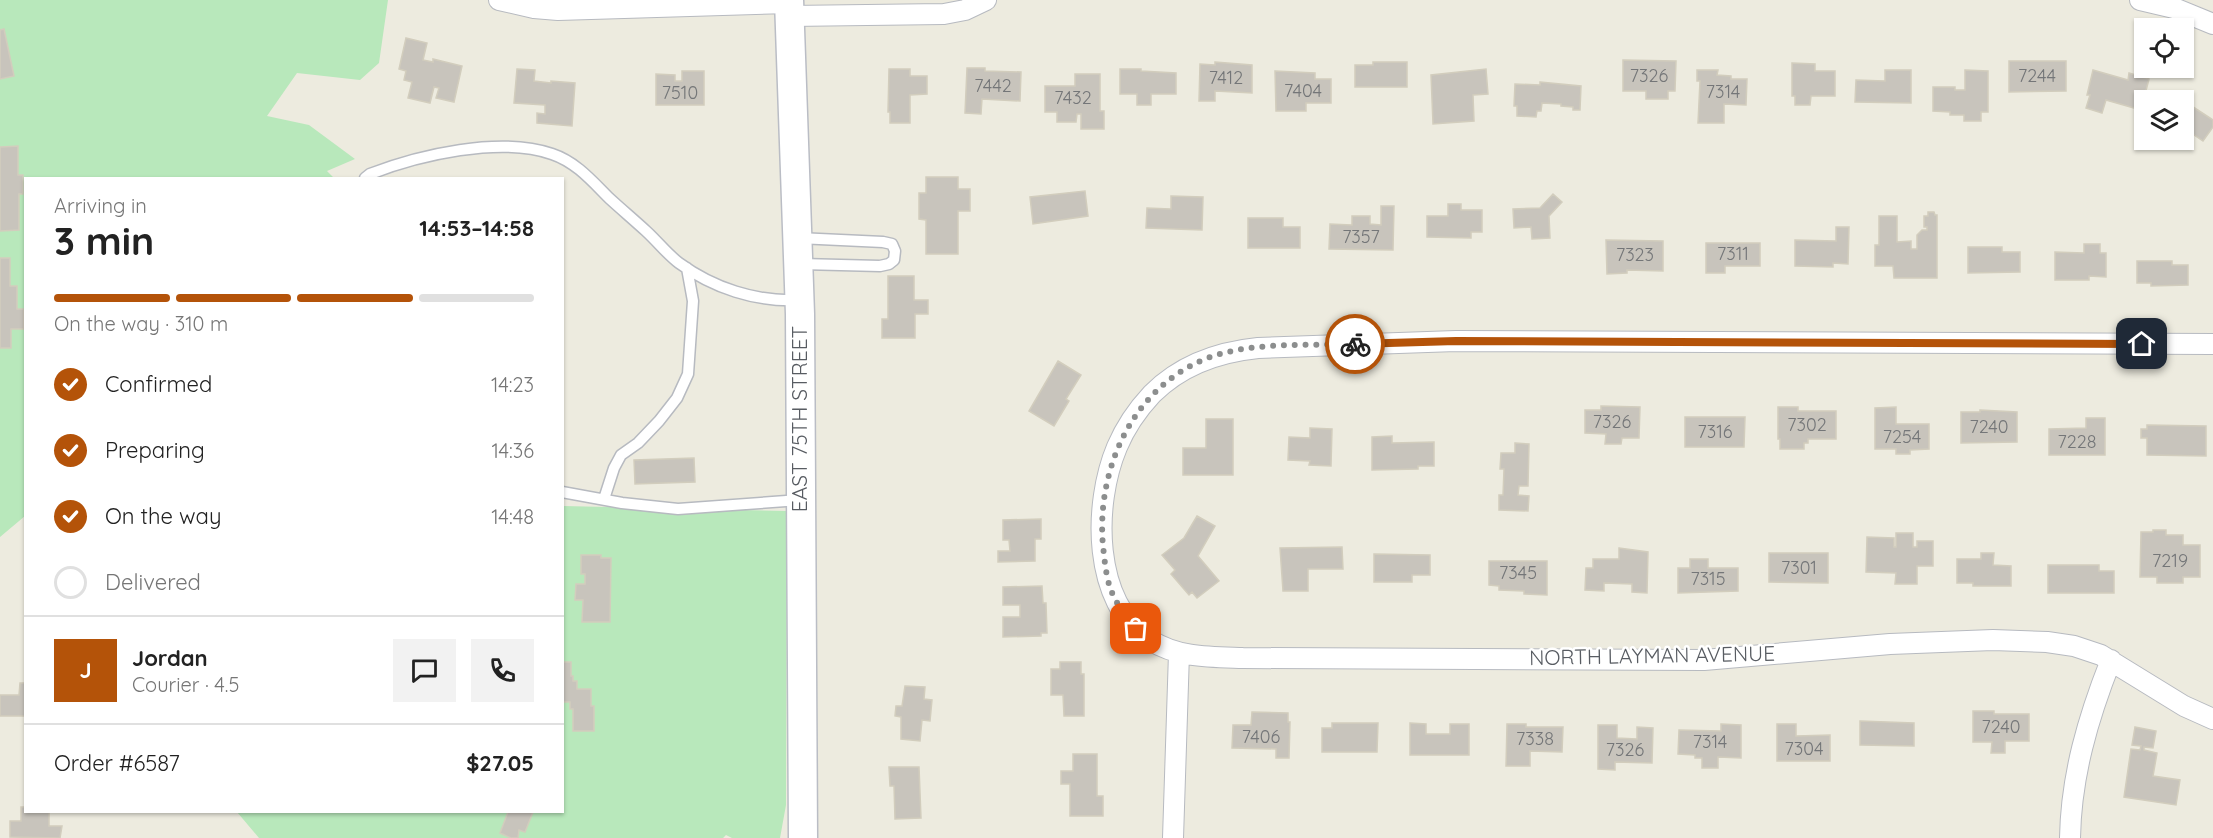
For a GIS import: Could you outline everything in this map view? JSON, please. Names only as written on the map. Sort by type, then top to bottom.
[{"type":"street","points":[[499,0],[534,8],[558,10],[790,7],[944,14],[961,11],[986,0]]},
{"type":"street","points":[[2140,0],[2174,8],[2213,24]]},
{"type":"street","name":"EAST 75TH STREET","points":[[790,7],[799,300],[803,838]]},
{"type":"street","name":"NORTH LAYMAN AVENUE","points":[[2213,344],[1456,341],[1236,350],[1197,362],[1177,374],[1153,394],[1137,412],[1118,447],[1104,501],[1104,556],[1112,594],[1136,629],[1156,644],[1194,656],[1704,660],[1890,644],[1993,640],[2059,643],[2082,648],[2111,660],[2184,706],[2213,719]]},
{"type":"street","points":[[1173,838],[1179,653]]},
{"type":"street","points":[[2070,838],[2074,783],[2082,745],[2094,703],[2111,660]]},
{"type":"lane","points":[[366,177],[416,158],[462,150],[489,147],[523,148],[552,154],[584,173],[670,255],[703,278],[738,293],[779,301],[799,300]]},
{"type":"lane","points":[[883,242],[892,244],[896,251],[894,260],[880,266],[798,251],[883,242]]},
{"type":"lane","points":[[604,499],[614,468],[621,455],[659,422],[677,398],[688,374],[693,301],[687,268]]},
{"type":"lane","points":[[564,492],[678,509],[800,500]]},
{"type":"green space","points":[[0,0],[388,0],[379,63],[360,80],[297,73],[267,116],[309,125],[355,159],[327,171],[333,177],[24,177],[24,517],[0,537]]},
{"type":"green space","points":[[564,506],[787,511],[786,805],[780,838],[732,838],[726,835],[723,838],[259,838],[238,813],[564,813]]},
{"type":"building","points":[[4,29],[14,76],[0,79],[0,30]]},
{"type":"building","points":[[406,38],[427,43],[423,60],[433,62],[433,59],[462,66],[454,102],[436,98],[439,88],[434,87],[430,103],[408,98],[412,82],[404,80],[406,71],[399,69]]},
{"type":"building","points":[[1623,60],[1676,61],[1675,91],[1668,91],[1668,99],[1646,99],[1646,91],[1623,91]]},
{"type":"building","points":[[2009,61],[2066,61],[2066,91],[2009,92]]},
{"type":"building","points":[[1215,62],[1252,65],[1252,93],[1215,91],[1215,101],[1199,101],[1200,64],[1215,65]]},
{"type":"building","points":[[1373,62],[1407,62],[1407,87],[1355,87],[1355,65],[1373,65]]},
{"type":"building","points":[[1792,63],[1815,64],[1815,71],[1835,71],[1835,96],[1811,96],[1810,105],[1795,105],[1795,96],[1792,96]]},
{"type":"building","points":[[967,68],[1021,72],[1020,101],[982,99],[981,114],[965,113]]},
{"type":"building","points":[[517,69],[535,70],[534,81],[575,83],[572,126],[537,123],[537,113],[545,114],[545,105],[514,103]]},
{"type":"building","points":[[889,69],[910,69],[910,76],[927,76],[927,94],[910,95],[910,123],[890,123]]},
{"type":"building","points":[[1120,69],[1176,73],[1176,94],[1151,94],[1151,105],[1137,105],[1137,94],[1120,94]]},
{"type":"building","points":[[1486,69],[1488,94],[1473,95],[1474,121],[1433,124],[1431,75]]},
{"type":"building","points":[[1697,70],[1718,70],[1717,75],[1731,76],[1731,79],[1747,79],[1746,105],[1724,104],[1724,123],[1698,123],[1700,81],[1697,81]]},
{"type":"building","points":[[1885,70],[1911,70],[1911,103],[1855,102],[1856,80],[1885,81]]},
{"type":"building","points":[[1965,70],[1988,71],[1988,112],[1981,112],[1981,121],[1964,121],[1964,115],[1933,111],[1933,87],[1955,87],[1955,90],[1965,90]]},
{"type":"building","points":[[2093,70],[2128,80],[2129,73],[2134,74],[2134,78],[2149,79],[2146,90],[2134,90],[2134,108],[2106,100],[2102,113],[2086,108],[2090,95],[2087,95]]},
{"type":"building","points":[[682,71],[704,71],[704,105],[656,105],[656,74],[675,75],[675,81],[682,81]]},
{"type":"building","points":[[1275,71],[1315,73],[1315,79],[1331,79],[1331,103],[1306,103],[1306,111],[1276,111]]},
{"type":"building","points":[[1075,74],[1100,74],[1100,111],[1104,111],[1104,129],[1081,129],[1081,114],[1077,114],[1076,122],[1057,122],[1057,112],[1045,112],[1045,86],[1075,86]]},
{"type":"building","points":[[1540,82],[1581,86],[1580,110],[1573,110],[1573,107],[1561,106],[1561,104],[1542,103],[1541,111],[1537,111],[1536,117],[1517,116],[1517,106],[1514,106],[1515,84],[1540,85]]},
{"type":"building","points":[[2194,108],[2213,120],[2213,127],[2203,141],[2194,135]]},
{"type":"building","points":[[18,146],[18,175],[23,175],[23,194],[19,194],[19,230],[0,231],[0,147]]},
{"type":"building","points":[[926,177],[958,177],[958,189],[970,189],[970,211],[958,211],[958,254],[926,254],[926,220],[919,219],[919,193],[926,193]]},
{"type":"building","points":[[1085,191],[1088,216],[1033,224],[1030,197]]},
{"type":"building","points":[[1553,194],[1562,202],[1549,216],[1550,238],[1532,239],[1531,227],[1514,228],[1513,209],[1540,208]]},
{"type":"building","points":[[1171,196],[1203,197],[1202,230],[1146,228],[1147,208],[1171,209]]},
{"type":"building","points":[[1448,204],[1461,204],[1461,210],[1482,210],[1482,232],[1471,232],[1471,238],[1427,237],[1427,216],[1448,216]]},
{"type":"building","points":[[1381,206],[1394,206],[1393,250],[1329,249],[1330,224],[1352,225],[1352,216],[1370,216],[1370,224],[1381,225]]},
{"type":"building","points":[[1928,212],[1934,212],[1937,215],[1937,278],[1894,278],[1893,266],[1875,266],[1875,245],[1879,245],[1879,216],[1897,216],[1897,242],[1911,241],[1911,249],[1917,249],[1917,235],[1922,230],[1927,230],[1927,227],[1924,227],[1924,216],[1928,216]]},
{"type":"building","points":[[1248,218],[1283,218],[1283,227],[1300,227],[1300,248],[1248,248]]},
{"type":"building","points":[[1836,227],[1849,227],[1848,264],[1833,263],[1833,267],[1795,266],[1795,240],[1836,241]]},
{"type":"building","points":[[1606,240],[1663,241],[1663,271],[1627,270],[1627,273],[1607,274]]},
{"type":"building","points":[[1706,243],[1760,243],[1760,266],[1725,266],[1725,273],[1706,273]]},
{"type":"building","points":[[2084,244],[2100,244],[2100,253],[2106,253],[2106,277],[2089,276],[2089,280],[2055,280],[2055,252],[2084,253]]},
{"type":"building","points":[[1968,247],[2002,247],[2002,252],[2020,252],[2020,272],[1968,273]]},
{"type":"building","points":[[0,258],[10,258],[10,286],[17,286],[17,309],[24,309],[24,329],[11,329],[11,348],[0,348]]},
{"type":"building","points":[[2137,261],[2172,261],[2172,265],[2188,265],[2188,285],[2151,286],[2151,283],[2137,283]]},
{"type":"building","points":[[888,276],[914,276],[914,300],[928,300],[928,314],[915,314],[915,338],[882,338],[882,319],[888,319]]},
{"type":"building","points":[[1058,361],[1081,375],[1066,399],[1069,401],[1054,426],[1029,411]]},
{"type":"building","points":[[1601,406],[1640,407],[1639,438],[1622,438],[1621,444],[1605,444],[1606,434],[1585,433],[1585,410],[1601,410]]},
{"type":"building","points":[[1778,407],[1798,407],[1798,411],[1836,411],[1836,439],[1808,439],[1808,443],[1804,443],[1804,449],[1780,449]]},
{"type":"building","points":[[1896,407],[1896,424],[1929,424],[1929,449],[1910,450],[1910,454],[1896,454],[1896,449],[1875,449],[1875,408]]},
{"type":"building","points":[[1980,410],[2017,412],[2017,442],[1961,443],[1961,412],[1980,412]]},
{"type":"building","points":[[1685,417],[1745,417],[1744,447],[1685,447]]},
{"type":"building","points":[[2086,418],[2105,418],[2105,455],[2049,455],[2049,429],[2086,428]]},
{"type":"building","points":[[1206,419],[1233,419],[1233,475],[1183,475],[1183,448],[1206,448]]},
{"type":"building","points":[[2147,425],[2206,426],[2206,456],[2147,455],[2147,438],[2141,438],[2141,429],[2147,429]]},
{"type":"building","points":[[1310,428],[1332,429],[1331,466],[1309,465],[1310,461],[1288,460],[1289,437],[1310,438]]},
{"type":"building","points":[[1392,436],[1392,443],[1434,442],[1434,466],[1418,466],[1418,469],[1372,470],[1372,437]]},
{"type":"building","points":[[1515,443],[1529,444],[1528,486],[1519,486],[1518,495],[1529,496],[1528,511],[1499,510],[1499,495],[1503,495],[1504,469],[1500,469],[1501,453],[1515,453]]},
{"type":"building","points":[[694,458],[695,482],[635,484],[634,460]]},
{"type":"building","points":[[1197,516],[1215,526],[1198,556],[1219,581],[1197,598],[1192,592],[1189,595],[1171,574],[1175,570],[1162,555],[1184,538]]},
{"type":"building","points":[[1041,519],[1041,539],[1035,539],[1035,561],[998,562],[998,551],[1010,551],[1009,540],[1003,540],[1003,520]]},
{"type":"building","points":[[2153,530],[2166,530],[2166,535],[2183,535],[2183,545],[2200,545],[2200,577],[2183,577],[2183,583],[2157,583],[2157,577],[2140,577],[2141,532],[2153,532]]},
{"type":"building","points":[[1896,533],[1913,533],[1913,547],[1917,547],[1917,541],[1933,541],[1933,566],[1917,566],[1917,584],[1895,584],[1896,573],[1866,572],[1867,537],[1894,538],[1894,547],[1896,547]]},
{"type":"building","points":[[1342,547],[1343,569],[1308,569],[1308,591],[1283,591],[1280,548]]},
{"type":"building","points":[[1619,548],[1648,552],[1647,593],[1632,592],[1632,584],[1604,583],[1604,591],[1585,590],[1586,568],[1593,568],[1593,559],[1619,559]]},
{"type":"building","points":[[1769,553],[1828,553],[1828,583],[1769,582]]},
{"type":"building","points":[[1981,553],[1994,553],[1993,565],[2011,566],[2011,586],[1973,586],[1973,583],[1957,583],[1957,559],[1981,559]]},
{"type":"building","points":[[1374,554],[1430,555],[1430,575],[1412,575],[1412,582],[1374,582]]},
{"type":"building","points":[[581,555],[601,555],[601,558],[611,558],[610,622],[582,622],[583,600],[575,600],[576,584],[585,584],[585,574],[581,574]]},
{"type":"building","points":[[1690,559],[1708,559],[1708,568],[1738,568],[1738,591],[1678,593],[1678,568],[1690,568]]},
{"type":"building","points":[[1489,561],[1547,561],[1547,595],[1499,590],[1499,586],[1489,585]]},
{"type":"building","points":[[2048,565],[2099,565],[2099,571],[2114,571],[2114,593],[2048,593]]},
{"type":"building","points":[[1042,586],[1043,603],[1046,603],[1047,633],[1041,633],[1041,636],[1003,637],[1003,617],[1020,617],[1020,605],[1003,605],[1003,587]]},
{"type":"building","points":[[564,662],[571,662],[571,676],[573,676],[573,681],[577,681],[577,689],[591,689],[594,731],[573,731],[573,709],[570,709],[570,702],[564,702]]},
{"type":"building","points":[[1060,662],[1081,662],[1081,674],[1084,674],[1084,716],[1064,716],[1063,695],[1051,695],[1051,669],[1060,669]]},
{"type":"building","points":[[20,683],[24,683],[24,716],[0,716],[0,695],[19,695]]},
{"type":"building","points":[[905,686],[925,687],[924,699],[932,700],[930,721],[922,720],[920,741],[901,739],[901,717],[895,716],[896,706],[902,706]]},
{"type":"building","points":[[1973,711],[1994,711],[1994,714],[2029,714],[2029,741],[2005,741],[2005,753],[1991,753],[1992,742],[1973,742]]},
{"type":"building","points":[[1252,712],[1288,713],[1289,758],[1276,758],[1276,749],[1232,748],[1233,725],[1251,725]]},
{"type":"building","points":[[1860,721],[1914,723],[1914,746],[1860,745]]},
{"type":"building","points":[[1332,723],[1378,723],[1377,752],[1322,752],[1322,728],[1332,728]]},
{"type":"building","points":[[1410,723],[1426,724],[1426,734],[1450,734],[1450,724],[1469,724],[1469,755],[1410,755]]},
{"type":"building","points":[[1507,724],[1526,724],[1526,727],[1563,727],[1562,752],[1530,751],[1530,766],[1506,766]]},
{"type":"building","points":[[1721,724],[1741,725],[1741,758],[1718,757],[1718,768],[1702,768],[1702,758],[1695,758],[1695,755],[1678,754],[1679,730],[1721,731]]},
{"type":"building","points":[[1777,724],[1796,724],[1796,736],[1830,735],[1830,761],[1777,761]]},
{"type":"building","points":[[1598,725],[1617,725],[1617,738],[1637,739],[1637,727],[1653,728],[1652,763],[1615,762],[1615,770],[1598,769]]},
{"type":"building","points":[[2135,727],[2156,731],[2153,748],[2144,747],[2144,750],[2157,753],[2153,776],[2180,780],[2176,805],[2124,797],[2131,749],[2140,750],[2141,746],[2132,745]]},
{"type":"building","points":[[1073,754],[1097,754],[1097,796],[1103,796],[1103,816],[1070,816],[1070,784],[1061,784],[1061,771],[1073,771]]},
{"type":"building","points":[[889,767],[919,767],[921,818],[895,819],[894,786],[890,786]]},
{"type":"building","points":[[21,807],[24,807],[24,813],[49,813],[49,826],[62,826],[60,838],[10,837],[10,821],[21,821]]},
{"type":"building","points":[[508,813],[533,813],[525,832],[519,830],[518,838],[511,838],[500,833]]},
{"type":"way so far","points":[[1136,629],[1122,611],[1108,583],[1104,556],[1103,518],[1104,501],[1113,462],[1118,447],[1137,412],[1170,378],[1197,362],[1213,356],[1236,350],[1258,348],[1355,344]]},
{"type":"route","points":[[1355,344],[1456,341],[2142,344]]}]
